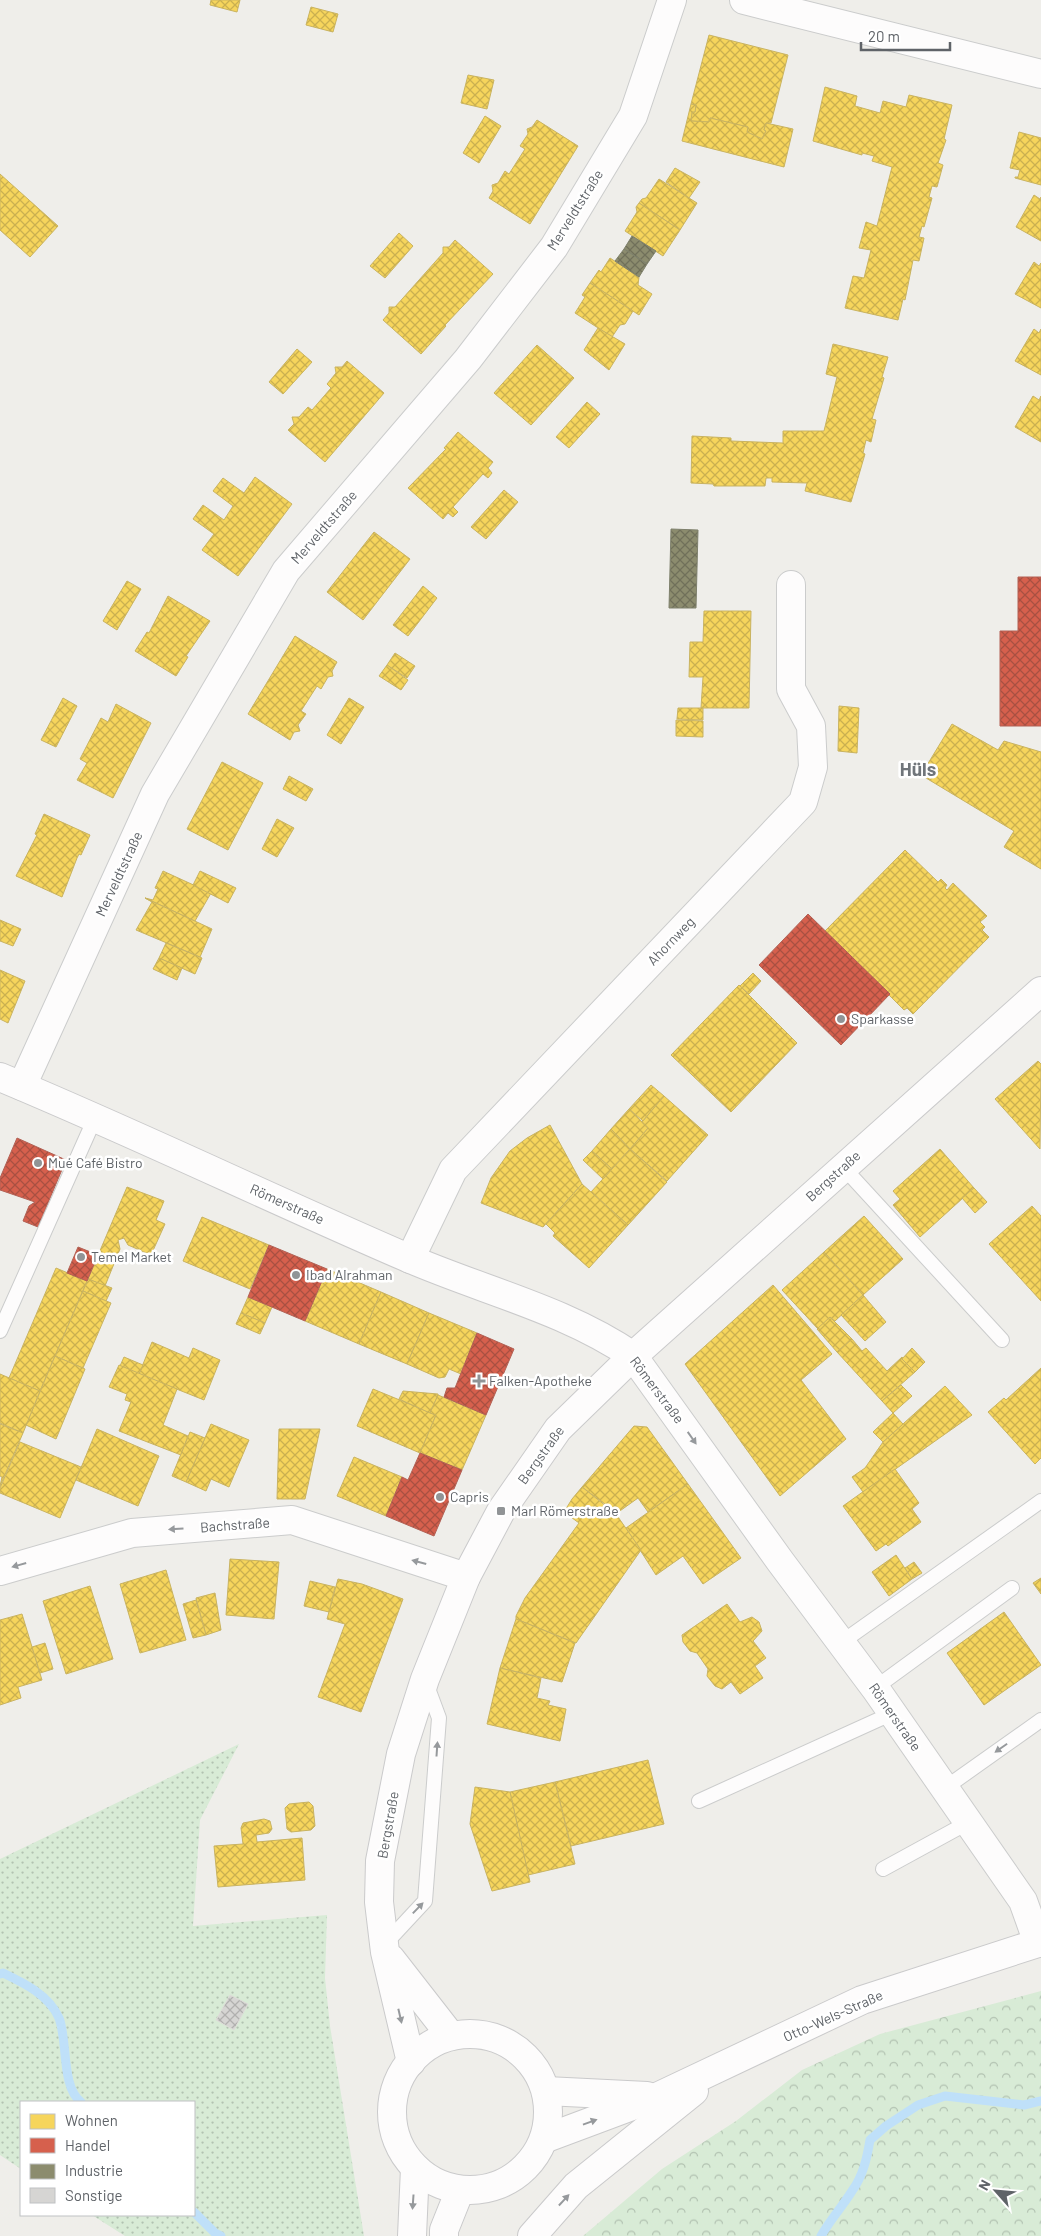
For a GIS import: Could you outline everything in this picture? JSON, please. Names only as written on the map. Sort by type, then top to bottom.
[{"type":"main road","name":"Merveldtstraße","points":[[11,1081],[155,794],[286,571],[468,359],[554,247],[633,116],[672,0]]},
{"type":"main road","points":[[744,0],[1041,74]]},
{"type":"main road","name":"Ahornweg","points":[[410,1259],[453,1170],[804,802],[813,767],[811,726],[792,689],[791,585]]},
{"type":"main road","name":"Bergstraße","points":[[411,2062],[385,1948],[379,1902],[380,1861],[401,1754],[425,1679],[466,1577],[500,1511],[558,1429],[633,1356],[1041,991]]},
{"type":"main road","name":"Römerstraße","points":[[11,1081],[410,1259],[568,1318],[612,1341],[633,1356],[780,1561],[842,1642],[969,1822],[1023,1901],[1040,1942]]},
{"type":"main road","name":"Bachstraße","points":[[0,1571],[132,1533],[292,1520],[466,1577]]},
{"type":"main road","name":"Otto-Wels-Straße","points":[[544,2139],[659,2096],[862,2000],[1040,1942]]},
{"type":"main road","points":[[385,1948],[452,2036]]},
{"type":"main road","points":[[481,2034],[510,2044],[532,2064],[546,2091],[548,2123],[544,2139],[531,2161],[511,2179],[487,2189],[460,2190],[436,2182],[415,2168],[401,2149],[393,2127],[392,2104],[398,2082],[411,2062],[429,2046],[452,2036],[481,2034]]},
{"type":"main road","points":[[532,2236],[576,2186],[727,2065]]},
{"type":"main road","name":"Otto-Wels-Straße","points":[[546,2091],[659,2096]]},
{"type":"main road","points":[[412,2236],[415,2168]]},
{"type":"main road","points":[[444,2236],[444,2230],[460,2190]]},
{"type":"lane","points":[[0,1331],[95,1118]]},
{"type":"lane","points":[[843,1167],[1002,1340]]},
{"type":"lane","points":[[842,1642],[1041,1501]]},
{"type":"lane","points":[[875,1688],[1012,1588]]},
{"type":"lane","points":[[385,1948],[426,1900],[439,1718],[425,1679]]},
{"type":"lane","points":[[699,1801],[893,1713]]},
{"type":"lane","points":[[945,1788],[1041,1720]]},
{"type":"lane","points":[[883,1869],[969,1822]]},
{"type":"green space","points":[[239,1744],[200,1820],[193,1926],[327,1915],[325,1978],[330,2026],[364,2236],[125,2236],[94,2216],[195,2216],[195,2101],[20,2101],[20,2168],[0,2155],[0,1859]]},
{"type":"green space","points":[[1041,1991],[1041,2236],[583,2236],[662,2169],[736,2121],[802,2070],[880,2034]]},
{"type":"building: Wohnen","points":[[211,0],[240,0],[237,12],[210,5]]},
{"type":"building: Wohnen","points":[[311,7],[338,14],[333,32],[306,25]]},
{"type":"building: Wohnen","points":[[709,35],[788,55],[771,123],[766,123],[764,130],[766,131],[762,139],[747,132],[748,127],[710,118],[709,122],[691,121],[692,112],[695,112],[696,105],[691,104]]},
{"type":"building: Wohnen","points":[[468,75],[494,80],[487,109],[461,103]]},
{"type":"building: Wohnen","points":[[825,87],[857,96],[855,106],[880,113],[883,101],[906,107],[909,95],[952,105],[944,139],[946,140],[938,163],[943,165],[937,187],[932,186],[929,197],[932,198],[924,227],[922,226],[919,237],[924,238],[919,261],[913,260],[905,300],[903,299],[898,320],[845,308],[853,276],[864,278],[871,250],[859,248],[866,222],[877,226],[892,167],[872,161],[874,156],[862,153],[862,155],[813,141]]},
{"type":"building: Wohnen","points":[[691,104],[696,105],[695,112],[692,112],[691,121],[709,122],[710,118],[748,127],[747,132],[762,139],[766,131],[764,130],[766,123],[793,129],[784,167],[682,141]]},
{"type":"building: Wohnen","points":[[485,116],[501,126],[479,163],[463,153]]},
{"type":"building: Wohnen","points":[[537,120],[578,146],[530,224],[489,198],[493,191],[492,185],[498,183],[505,171],[509,174],[525,149],[520,146],[528,134],[527,129],[532,127]]},
{"type":"building: Wohnen","points":[[1019,132],[1041,138],[1041,185],[1015,178],[1018,177],[1020,170],[1010,168]]},
{"type":"building: Wohnen","points":[[675,168],[700,182],[689,198],[666,182]]},
{"type":"building: Wohnen","points":[[0,174],[58,226],[30,257],[0,230]]},
{"type":"building: Wohnen","points":[[659,179],[697,203],[680,230],[639,203],[642,199],[646,198]]},
{"type":"building: Wohnen","points":[[1034,195],[1040,199],[1041,197],[1041,241],[1016,227]]},
{"type":"building: Wohnen","points":[[639,203],[680,230],[663,256],[625,231],[637,212],[636,207]]},
{"type":"building: Wohnen","points":[[399,233],[413,246],[385,278],[370,266]]},
{"type":"building: Wohnen","points":[[455,240],[493,274],[445,325],[421,354],[383,320],[389,313],[389,307],[395,307],[443,253],[443,247],[449,247]]},
{"type":"building: Wohnen","points":[[610,258],[639,277],[638,285],[652,294],[639,315],[590,283],[599,270],[601,272]]},
{"type":"building: Wohnen","points":[[1034,262],[1039,266],[1041,263],[1041,308],[1015,294]]},
{"type":"building: Wohnen","points":[[590,283],[633,311],[625,324],[620,325],[612,337],[575,313],[585,297],[582,295]]},
{"type":"building: Wohnen","points":[[598,328],[625,344],[609,370],[584,350]]},
{"type":"building: Wohnen","points":[[1034,329],[1039,333],[1041,329],[1041,375],[1015,361]]},
{"type":"building: Wohnen","points":[[833,344],[888,357],[872,419],[876,420],[871,442],[866,440],[863,453],[865,454],[851,502],[805,491],[807,483],[772,482],[772,478],[766,478],[765,486],[714,486],[713,484],[691,483],[692,436],[731,438],[731,441],[783,443],[783,431],[824,431],[837,377],[826,374]]},
{"type":"building: Wohnen","points":[[537,345],[574,378],[531,425],[494,393]]},
{"type":"building: Wohnen","points":[[297,349],[312,362],[283,394],[269,382]]},
{"type":"building: Wohnen","points":[[347,361],[384,393],[325,462],[288,430],[294,424],[292,417],[299,417],[308,407],[312,410],[331,388],[327,384],[336,373],[335,367],[342,367]]},
{"type":"building: Wohnen","points":[[1033,396],[1039,400],[1041,396],[1041,442],[1015,427]]},
{"type":"building: Wohnen","points":[[587,402],[600,414],[569,448],[556,437]]},
{"type":"building: Wohnen","points":[[458,432],[493,462],[488,468],[492,473],[488,478],[483,474],[453,507],[458,512],[453,517],[448,513],[443,519],[408,488],[446,449],[444,448]]},
{"type":"building: Wohnen","points":[[255,477],[292,504],[238,576],[202,550],[214,534],[193,519],[203,505],[224,520],[233,506],[213,491],[223,478],[244,493]]},
{"type":"building: Wohnen","points":[[504,490],[518,502],[486,539],[471,527]]},
{"type":"building: Wohnen","points":[[374,532],[410,559],[363,620],[327,592]]},
{"type":"building: Wohnen","points":[[127,581],[141,589],[117,630],[103,621]]},
{"type":"building: Wohnen","points":[[423,586],[437,598],[408,636],[393,625]]},
{"type":"building: Wohnen","points":[[168,596],[210,621],[186,656],[188,657],[176,676],[135,651],[147,632],[149,633]]},
{"type":"building: Wohnen","points":[[704,611],[751,611],[749,708],[701,708],[703,677],[689,677],[690,642],[703,642]]},
{"type":"building: Wohnen","points":[[295,636],[337,662],[332,671],[333,676],[328,677],[321,689],[317,686],[301,711],[306,714],[298,725],[300,731],[294,732],[290,740],[248,714]]},
{"type":"building: Wohnen","points":[[395,653],[415,666],[407,678],[387,665]]},
{"type":"building: Wohnen","points":[[387,665],[408,680],[401,690],[379,676]]},
{"type":"building: Wohnen","points":[[63,698],[77,706],[56,747],[41,740]]},
{"type":"building: Wohnen","points":[[349,698],[364,707],[341,744],[327,735]]},
{"type":"building: Wohnen","points":[[116,704],[151,723],[113,798],[77,780],[87,763],[80,759],[101,718],[108,722]]},
{"type":"building: Wohnen","points":[[839,706],[859,708],[857,753],[838,751]]},
{"type":"building: Wohnen","points":[[678,708],[703,708],[703,720],[677,719]]},
{"type":"building: Wohnen","points":[[676,720],[703,721],[703,737],[676,736]]},
{"type":"building: Wohnen","points":[[952,724],[998,750],[1004,741],[1041,752],[1041,869],[1004,847],[1014,831],[921,775]]},
{"type":"building: Wohnen","points":[[222,762],[263,783],[228,850],[187,829]]},
{"type":"building: Wohnen","points":[[289,776],[313,789],[306,801],[283,789]]},
{"type":"building: Wohnen","points":[[44,814],[90,835],[81,855],[79,854],[77,858],[62,897],[16,876],[37,835],[35,834]]},
{"type":"building: Wohnen","points":[[277,819],[294,828],[277,857],[262,849]]},
{"type":"building: Wohnen","points":[[905,850],[938,882],[941,879],[947,885],[945,888],[947,890],[953,883],[987,916],[980,922],[985,927],[982,930],[989,937],[913,1014],[907,1008],[904,1010],[825,931]]},
{"type":"building: Wohnen","points":[[163,871],[211,893],[195,921],[145,898],[153,900],[158,889],[155,888]]},
{"type":"building: Wohnen","points":[[200,871],[236,888],[228,903],[193,885]]},
{"type":"building: Wohnen","points":[[145,898],[212,929],[200,957],[136,930],[152,902]]},
{"type":"building: Wohnen","points":[[0,920],[21,929],[13,946],[0,941]]},
{"type":"building: Wohnen","points":[[166,943],[202,958],[195,974],[159,958]]},
{"type":"building: Wohnen","points":[[159,958],[182,968],[177,980],[153,969]]},
{"type":"building: Wohnen","points":[[0,970],[25,981],[8,1023],[0,1019]]},
{"type":"building: Wohnen","points":[[753,973],[761,981],[749,994],[740,986]]},
{"type":"building: Wohnen","points":[[739,985],[797,1043],[731,1112],[671,1055]]},
{"type":"building: Wohnen","points":[[1038,1061],[1041,1064],[1040,1149],[995,1099]]},
{"type":"building: Wohnen","points":[[651,1085],[664,1096],[643,1121],[629,1109]]},
{"type":"building: Wohnen","points":[[664,1096],[708,1135],[667,1181],[630,1149],[648,1128],[642,1122]]},
{"type":"building: Wohnen","points":[[629,1109],[648,1128],[630,1149],[611,1129]]},
{"type":"building: Wohnen","points":[[550,1125],[582,1184],[543,1227],[481,1203],[491,1178],[510,1151],[527,1138]]},
{"type":"building: Wohnen","points":[[611,1129],[630,1149],[612,1169],[592,1151]]},
{"type":"building: Wohnen","points":[[630,1149],[667,1182],[628,1225],[591,1192]]},
{"type":"building: Wohnen","points":[[940,1149],[974,1188],[920,1237],[893,1205],[900,1199],[893,1191]]},
{"type":"building: Wohnen","points":[[592,1151],[612,1169],[603,1179],[583,1160]]},
{"type":"building: Wohnen","points":[[582,1184],[628,1225],[589,1268],[553,1236],[555,1233],[546,1224]]},
{"type":"building: Wohnen","points":[[127,1187],[164,1201],[156,1220],[165,1224],[151,1255],[128,1245],[124,1238],[118,1240],[120,1249],[105,1286],[88,1279]]},
{"type":"building: Wohnen","points":[[974,1188],[987,1202],[975,1213],[962,1198]]},
{"type":"building: Wohnen","points":[[1032,1206],[1041,1216],[1041,1301],[989,1244]]},
{"type":"building: Wohnen","points":[[864,1216],[903,1259],[863,1295],[824,1252]]},
{"type":"building: Wohnen","points":[[202,1217],[269,1245],[250,1289],[183,1261]]},
{"type":"building: Wohnen","points":[[824,1252],[863,1295],[835,1321],[830,1317],[818,1329],[782,1290]]},
{"type":"building: Wohnen","points":[[56,1268],[87,1281],[40,1391],[9,1378]]},
{"type":"building: Wohnen","points":[[327,1269],[381,1292],[359,1344],[305,1321]]},
{"type":"building: Wohnen","points":[[88,1279],[112,1288],[106,1301],[83,1291]]},
{"type":"building: Wohnen","points":[[773,1285],[832,1354],[801,1380],[846,1439],[780,1496],[685,1364]]},
{"type":"building: Wohnen","points":[[83,1291],[111,1303],[83,1368],[55,1356]]},
{"type":"building: Wohnen","points":[[381,1292],[429,1313],[407,1364],[359,1344]]},
{"type":"building: Wohnen","points":[[863,1295],[886,1322],[865,1341],[841,1315]]},
{"type":"building: Wohnen","points":[[248,1297],[272,1307],[265,1323],[241,1313]]},
{"type":"building: Wohnen","points":[[241,1313],[265,1323],[260,1334],[236,1324]]},
{"type":"building: Wohnen","points":[[429,1313],[477,1333],[461,1374],[449,1369],[445,1377],[439,1378],[407,1364]]},
{"type":"building: Wohnen","points":[[830,1317],[852,1339],[837,1352],[817,1329]]},
{"type":"building: Wohnen","points":[[852,1339],[862,1351],[866,1348],[887,1371],[902,1357],[915,1372],[882,1401],[837,1352]]},
{"type":"building: Wohnen","points":[[152,1342],[189,1358],[193,1348],[220,1360],[204,1400],[139,1374]]},
{"type":"building: Wohnen","points":[[912,1348],[925,1362],[915,1372],[902,1359]]},
{"type":"building: Wohnen","points":[[55,1356],[85,1369],[56,1439],[26,1425]]},
{"type":"building: Wohnen","points":[[124,1357],[143,1365],[139,1374],[120,1366]]},
{"type":"building: Wohnen","points":[[119,1365],[177,1389],[163,1425],[188,1436],[181,1455],[119,1431],[131,1402],[125,1400],[127,1394],[109,1387]]},
{"type":"building: Wohnen","points":[[1041,1368],[1041,1458],[1035,1464],[988,1412],[1004,1398],[1006,1400]]},
{"type":"building: Wohnen","points":[[0,1374],[40,1391],[23,1433],[0,1423]]},
{"type":"building: Wohnen","points":[[901,1385],[912,1396],[893,1413],[882,1401]]},
{"type":"building: Wohnen","points":[[945,1386],[972,1415],[863,1492],[852,1477],[865,1468],[883,1442]]},
{"type":"building: Wohnen","points":[[373,1389],[436,1415],[420,1453],[357,1426]]},
{"type":"building: Wohnen","points":[[403,1391],[438,1395],[430,1413],[399,1399]]},
{"type":"building: Wohnen","points":[[438,1395],[486,1415],[462,1470],[420,1453],[436,1415],[430,1413]]},
{"type":"building: Wohnen","points":[[893,1413],[903,1424],[883,1442],[873,1432]]},
{"type":"building: Wohnen","points":[[0,1424],[23,1433],[0,1486],[2,1477],[0,1476]]},
{"type":"building: Wohnen","points":[[211,1424],[249,1440],[229,1487],[211,1479],[206,1491],[186,1482]]},
{"type":"building: Wohnen","points":[[634,1426],[647,1427],[688,1484],[648,1512],[638,1498],[617,1513],[582,1487]]},
{"type":"building: Wohnen","points":[[97,1429],[159,1456],[138,1506],[76,1480]]},
{"type":"building: Wohnen","points":[[279,1429],[320,1429],[305,1499],[277,1499]]},
{"type":"building: Wohnen","points":[[190,1432],[205,1438],[186,1482],[172,1476]]},
{"type":"building: Wohnen","points":[[20,1442],[81,1467],[60,1518],[0,1493],[0,1488]]},
{"type":"building: Wohnen","points":[[354,1457],[402,1477],[386,1516],[337,1496]]},
{"type":"building: Wohnen","points":[[895,1469],[919,1503],[912,1509],[921,1522],[888,1546],[886,1544],[876,1551],[843,1506]]},
{"type":"building: Wohnen","points":[[688,1484],[741,1558],[703,1584],[683,1556],[656,1575],[626,1528]]},
{"type":"building: Wohnen","points":[[582,1487],[616,1514],[641,1550],[576,1643],[516,1619],[516,1616],[525,1598],[579,1523],[564,1512]]},
{"type":"building: Wohnen","points":[[896,1555],[912,1579],[889,1596],[872,1572]]},
{"type":"building: Wohnen","points":[[230,1559],[279,1562],[274,1619],[226,1615]]},
{"type":"building: Wohnen","points":[[914,1562],[922,1573],[912,1579],[905,1568]]},
{"type":"building: Wohnen","points":[[166,1570],[186,1640],[140,1653],[120,1584]]},
{"type":"building: Wohnen","points":[[1041,1578],[1041,1594],[1033,1583]]},
{"type":"building: Wohnen","points":[[338,1579],[362,1584],[403,1599],[361,1712],[318,1697],[345,1624],[327,1619]]},
{"type":"building: Wohnen","points":[[310,1581],[335,1587],[329,1612],[304,1606]]},
{"type":"building: Wohnen","points":[[90,1586],[113,1659],[66,1674],[43,1601]]},
{"type":"building: Wohnen","points":[[215,1593],[221,1630],[206,1635],[196,1598]]},
{"type":"building: Wohnen","points":[[196,1600],[206,1635],[193,1638],[183,1604]]},
{"type":"building: Wohnen","points":[[727,1604],[740,1622],[752,1617],[759,1622],[762,1631],[753,1641],[766,1658],[755,1666],[763,1678],[740,1694],[731,1682],[722,1689],[715,1686],[707,1676],[708,1669],[697,1653],[690,1651],[683,1642],[682,1635]]},
{"type":"building: Wohnen","points":[[1004,1612],[1041,1665],[984,1705],[947,1653]]},
{"type":"building: Wohnen","points":[[22,1614],[42,1680],[18,1687],[21,1698],[0,1705],[0,1620]]},
{"type":"building: Wohnen","points":[[516,1619],[575,1643],[562,1682],[500,1668]]},
{"type":"building: Wohnen","points":[[45,1643],[53,1669],[40,1673],[32,1647]]},
{"type":"building: Wohnen","points":[[500,1668],[541,1678],[537,1698],[550,1701],[548,1705],[566,1709],[560,1741],[487,1724]]},
{"type":"building: Wohnen","points":[[648,1760],[664,1824],[571,1846],[555,1782]]},
{"type":"building: Wohnen","points":[[555,1782],[575,1864],[528,1875],[510,1792]]},
{"type":"building: Wohnen","points":[[475,1787],[510,1792],[530,1882],[492,1891],[470,1824]]},
{"type":"building: Wohnen","points":[[309,1802],[313,1806],[315,1826],[311,1830],[291,1832],[287,1829],[285,1808],[289,1804]]},
{"type":"building: Wohnen","points":[[264,1819],[270,1821],[272,1829],[269,1833],[256,1835],[257,1842],[302,1838],[305,1880],[218,1887],[214,1846],[243,1844],[241,1828],[243,1823]]},
{"type":"building: Handel","points":[[1018,577],[1041,577],[1041,726],[1000,726],[1000,631],[1018,631]]},
{"type":"building: Handel","points":[[808,914],[890,994],[841,1045],[759,965]]},
{"type":"building: Handel","points":[[17,1138],[66,1160],[38,1227],[23,1221],[29,1206],[35,1202],[0,1190],[0,1178]]},
{"type":"building: Handel","points":[[269,1245],[327,1269],[305,1321],[248,1297]]},
{"type":"building: Handel","points":[[78,1247],[98,1255],[87,1281],[67,1273]]},
{"type":"building: Handel","name":"Falken-Apotheke","points":[[477,1333],[514,1349],[486,1415],[444,1397],[447,1388],[455,1388]]},
{"type":"building: Handel","points":[[420,1453],[462,1470],[434,1536],[386,1516],[402,1477],[408,1480]]},
{"type":"building: Industrie","points":[[632,236],[656,251],[647,264],[624,249]]},
{"type":"building: Industrie","points":[[624,249],[647,264],[639,277],[615,261]]},
{"type":"building: Industrie","points":[[671,529],[698,530],[696,608],[669,608]]},
{"type":"building: Sonstige","points":[[230,1995],[248,2004],[234,2030],[216,2020]]},
{"type":"waterway","points":[[0,1974],[3,1973],[35,1991],[55,2010],[62,2028],[70,2086],[80,2101]]},
{"type":"waterway","points":[[821,2236],[856,2185],[862,2173],[870,2140],[886,2126],[918,2105],[945,2096],[1024,2105],[1041,2101]]},
{"type":"waterway","points":[[195,2213],[215,2233],[221,2236]]},
{"type":"place","name":"Sparkasse","points":[[841,1019]]},
{"type":"place","name":"Mué Café Bistro","points":[[38,1163]]},
{"type":"place","name":"Temel Market","points":[[81,1257]]},
{"type":"place","name":"Ibad Alrahman","points":[[296,1275]]},
{"type":"place","name":"Falken-Apotheke","points":[[479,1381]]},
{"type":"place","name":"Capris","points":[[440,1497]]},
{"type":"place","name":"Marl Römerstraße","points":[[501,1511]]},
{"type":"district","name":"Hüls","points":[[918,769]]}]
